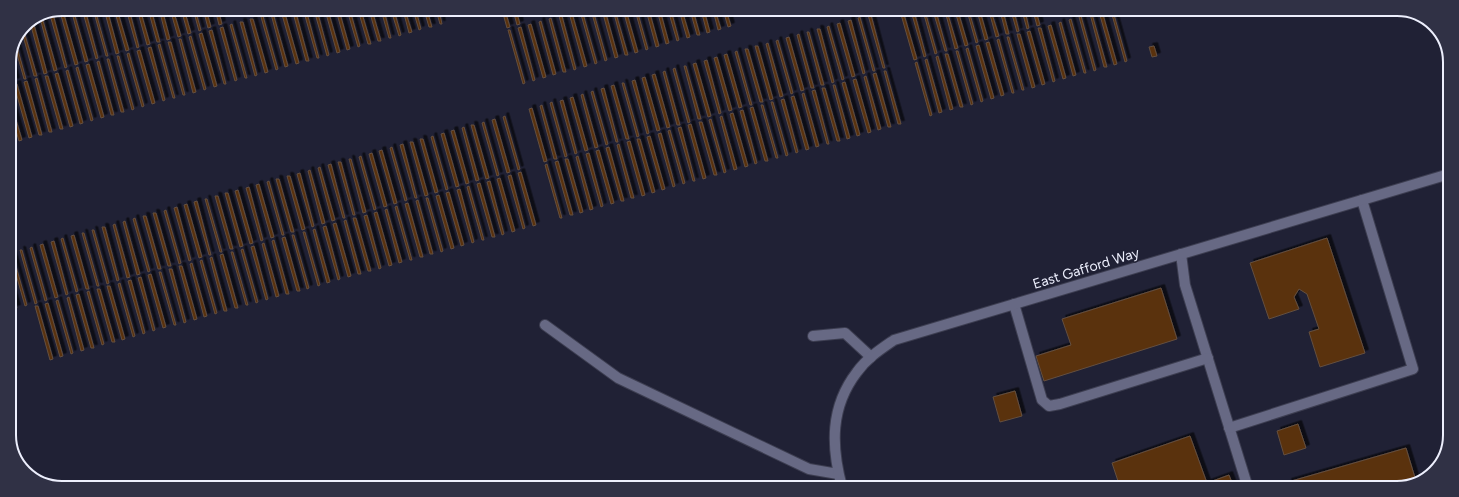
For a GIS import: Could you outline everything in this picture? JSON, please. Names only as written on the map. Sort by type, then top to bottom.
[{"type":"street","name":"East Gafford Way","points":[[840,481],[835,457],[834,439],[836,419],[840,403],[847,386],[857,371],[871,357],[894,340],[1443,176]]},
{"type":"street","points":[[1230,428],[1413,369],[1362,200]]},
{"type":"street","points":[[1181,254],[1185,285],[1246,481]]},
{"type":"street","points":[[1014,304],[1042,400],[1049,406],[1060,404],[1208,358]]},
{"type":"street","points":[[545,325],[618,378],[809,469],[838,474]]},
{"type":"street","points":[[813,336],[844,333],[871,357]]},
{"type":"building","points":[[61,16],[64,16],[78,64],[75,65]]},
{"type":"building","points":[[73,16],[75,16],[88,61],[85,62]]},
{"type":"building","points":[[84,16],[87,16],[98,58],[96,59]]},
{"type":"building","points":[[95,16],[97,16],[108,56],[106,56]]},
{"type":"building","points":[[106,16],[109,16],[119,53],[116,54]]},
{"type":"building","points":[[116,16],[119,16],[129,50],[126,51]]},
{"type":"building","points":[[128,16],[131,16],[139,47],[137,48]]},
{"type":"building","points":[[139,16],[142,16],[150,44],[147,45]]},
{"type":"building","points":[[150,16],[153,16],[160,42],[157,42]]},
{"type":"building","points":[[161,16],[164,16],[170,39],[167,40]]},
{"type":"building","points":[[172,16],[175,16],[181,36],[178,37]]},
{"type":"building","points":[[183,16],[186,16],[191,33],[188,34]]},
{"type":"building","points":[[195,16],[197,16],[201,30],[199,31]]},
{"type":"building","points":[[205,16],[208,16],[211,27],[208,28]]},
{"type":"building","points":[[217,16],[220,16],[222,24],[219,25]]},
{"type":"building","points":[[263,16],[278,69],[276,70],[261,17]]},
{"type":"building","points":[[272,16],[274,16],[288,66],[285,67]]},
{"type":"building","points":[[282,16],[286,16],[299,63],[296,64]]},
{"type":"building","points":[[294,16],[297,16],[309,61],[306,61]]},
{"type":"building","points":[[305,16],[308,16],[319,58],[317,58]]},
{"type":"building","points":[[316,16],[319,16],[329,55],[327,56]]},
{"type":"building","points":[[327,16],[330,16],[340,52],[337,53]]},
{"type":"building","points":[[338,16],[341,16],[350,49],[347,50]]},
{"type":"building","points":[[349,16],[352,16],[360,46],[358,47]]},
{"type":"building","points":[[360,16],[363,16],[371,44],[368,44]]},
{"type":"building","points":[[371,16],[374,16],[381,41],[378,41]]},
{"type":"building","points":[[383,16],[386,16],[391,38],[389,38]]},
{"type":"building","points":[[393,16],[396,16],[401,35],[399,36]]},
{"type":"building","points":[[405,16],[407,16],[412,32],[409,33]]},
{"type":"building","points":[[415,16],[418,16],[421,29],[419,30]]},
{"type":"building","points":[[426,16],[429,16],[432,27],[429,27]]},
{"type":"building","points":[[438,16],[440,16],[442,24],[440,24]]},
{"type":"building","points":[[504,16],[507,16],[510,27],[507,28]]},
{"type":"building","points":[[515,16],[518,16],[520,24],[517,25]]},
{"type":"building","points":[[559,16],[562,16],[576,69],[574,70]]},
{"type":"building","points":[[570,16],[573,16],[587,66],[584,67]]},
{"type":"building","points":[[581,16],[584,16],[597,63],[595,64]]},
{"type":"building","points":[[593,16],[595,16],[607,60],[605,61]]},
{"type":"building","points":[[604,16],[607,16],[618,57],[615,58]]},
{"type":"building","points":[[615,16],[617,16],[628,55],[625,55]]},
{"type":"building","points":[[625,16],[628,16],[638,52],[635,53]]},
{"type":"building","points":[[637,16],[639,16],[648,49],[646,50]]},
{"type":"building","points":[[648,16],[651,16],[659,46],[656,47]]},
{"type":"building","points":[[659,16],[662,16],[669,43],[666,44]]},
{"type":"building","points":[[670,16],[673,16],[679,40],[677,41]]},
{"type":"building","points":[[681,16],[684,16],[690,37],[687,38]]},
{"type":"building","points":[[692,16],[695,16],[700,35],[697,35]]},
{"type":"building","points":[[703,16],[706,16],[710,32],[707,33]]},
{"type":"building","points":[[714,16],[717,16],[721,29],[718,30]]},
{"type":"building","points":[[725,16],[728,16],[731,26],[728,27]]},
{"type":"building","points":[[868,16],[871,16],[885,68],[883,68]]},
{"type":"building","points":[[901,16],[904,16],[917,59],[914,60]]},
{"type":"building","points":[[912,16],[915,16],[926,56],[924,57]]},
{"type":"building","points":[[924,16],[926,16],[937,53],[935,54]]},
{"type":"building","points":[[934,16],[937,16],[947,51],[945,51]]},
{"type":"building","points":[[946,16],[948,16],[958,48],[955,49]]},
{"type":"building","points":[[956,16],[959,16],[968,45],[965,46]]},
{"type":"building","points":[[968,16],[970,16],[978,42],[976,43]]},
{"type":"building","points":[[978,16],[981,16],[988,39],[985,40]]},
{"type":"building","points":[[990,16],[993,16],[999,36],[996,37]]},
{"type":"building","points":[[1001,16],[1004,16],[1009,34],[1006,34]]},
{"type":"building","points":[[1012,16],[1015,16],[1019,31],[1017,32]]},
{"type":"building","points":[[1023,16],[1026,16],[1029,28],[1027,29]]},
{"type":"building","points":[[1034,16],[1037,16],[1040,25],[1037,26]]},
{"type":"building","points":[[1081,16],[1096,70],[1094,71],[1079,17]]},
{"type":"building","points":[[1091,16],[1093,16],[1107,67],[1104,67]]},
{"type":"building","points":[[1100,16],[1103,16],[1117,64],[1114,65]]},
{"type":"building","points":[[1112,16],[1114,16],[1127,61],[1125,62]]},
{"type":"building","points":[[53,17],[67,67],[65,68],[51,18]]},
{"type":"building","points":[[860,17],[875,71],[873,71],[858,18]]},
{"type":"building","points":[[551,18],[566,72],[563,72],[549,19]]},
{"type":"building","points":[[250,19],[253,19],[268,72],[265,73]]},
{"type":"building","points":[[1071,19],[1086,73],[1084,73],[1069,20]]},
{"type":"building","points":[[851,20],[865,73],[863,74],[848,21]]},
{"type":"building","points":[[43,21],[57,70],[54,71],[41,22]]},
{"type":"building","points":[[541,21],[556,74],[553,75],[539,22]]},
{"type":"building","points":[[240,22],[243,22],[257,75],[255,76]]},
{"type":"building","points":[[1061,22],[1076,75],[1073,76],[1059,23]]},
{"type":"building","points":[[840,23],[855,76],[852,77],[837,24]]},
{"type":"building","points":[[232,24],[247,78],[245,78],[230,25]]},
{"type":"building","points":[[531,24],[546,77],[543,78],[528,25]]},
{"type":"building","points":[[1051,25],[1066,78],[1063,79],[1048,26]]},
{"type":"building","points":[[34,26],[47,73],[44,74],[32,28]]},
{"type":"building","points":[[829,26],[844,79],[842,80],[827,27]]},
{"type":"building","points":[[223,27],[237,80],[235,81],[220,28]]},
{"type":"building","points":[[521,27],[535,80],[533,81],[518,28]]},
{"type":"building","points":[[1038,28],[1041,28],[1055,81],[1053,82]]},
{"type":"building","points":[[817,29],[820,29],[834,82],[832,83]]},
{"type":"building","points":[[212,30],[226,84],[224,84],[209,31]]},
{"type":"building","points":[[508,30],[510,30],[525,83],[523,84]]},
{"type":"building","points":[[1030,31],[1045,84],[1042,85],[1027,32]]},
{"type":"building","points":[[807,32],[809,32],[824,85],[821,85]]},
{"type":"building","points":[[202,33],[217,86],[214,87],[199,34]]},
{"type":"building","points":[[799,34],[814,88],[811,88],[797,35]]},
{"type":"building","points":[[1017,34],[1020,34],[1035,87],[1032,88]]},
{"type":"building","points":[[25,36],[37,76],[34,76],[24,38]]},
{"type":"building","points":[[191,36],[206,89],[204,90],[189,37]]},
{"type":"building","points":[[789,37],[804,90],[801,91],[786,38]]},
{"type":"building","points":[[1007,37],[1009,37],[1024,90],[1022,90]]},
{"type":"building","points":[[179,39],[181,39],[196,92],[193,93]]},
{"type":"building","points":[[999,39],[1014,93],[1012,93],[997,40]]},
{"type":"building","points":[[778,40],[793,93],[791,94],[776,41]]},
{"type":"building","points":[[168,42],[171,42],[185,95],[183,95]]},
{"type":"building","points":[[989,42],[1004,95],[1001,96],[986,43]]},
{"type":"building","points":[[768,43],[783,96],[780,97],[766,44]]},
{"type":"building","points":[[160,44],[175,98],[173,98],[158,45]]},
{"type":"building","points":[[979,45],[994,98],[991,99],[976,46]]},
{"type":"building","points":[[755,46],[758,46],[773,99],[770,100]]},
{"type":"building","points":[[1154,46],[1157,56],[1152,57],[1149,47]]},
{"type":"building","points":[[151,47],[165,100],[163,101],[148,48]]},
{"type":"building","points":[[968,48],[983,101],[981,102],[966,49]]},
{"type":"building","points":[[745,49],[748,49],[763,102],[760,102]]},
{"type":"building","points":[[18,50],[26,79],[24,79],[17,54]]},
{"type":"building","points":[[140,50],[155,103],[152,104],[137,51]]},
{"type":"building","points":[[737,51],[752,105],[750,105],[735,52]]},
{"type":"building","points":[[956,51],[958,51],[973,104],[971,105]]},
{"type":"building","points":[[129,53],[144,106],[142,107],[127,54]]},
{"type":"building","points":[[727,54],[742,107],[739,108],[724,55]]},
{"type":"building","points":[[945,54],[948,54],[963,107],[960,107]]},
{"type":"building","points":[[117,56],[119,56],[134,109],[132,110]]},
{"type":"building","points":[[938,56],[953,109],[950,110],[936,57]]},
{"type":"building","points":[[717,57],[732,110],[729,111],[714,58]]},
{"type":"building","points":[[107,59],[109,59],[124,112],[121,112]]},
{"type":"building","points":[[927,59],[942,112],[939,113],[925,60]]},
{"type":"building","points":[[707,60],[721,113],[719,114],[704,61]]},
{"type":"building","points":[[99,61],[114,115],[111,115],[97,62]]},
{"type":"building","points":[[917,62],[932,115],[930,116],[915,63]]},
{"type":"building","points":[[696,63],[711,116],[708,117],[693,64]]},
{"type":"building","points":[[89,64],[104,117],[101,118],[86,65]]},
{"type":"building","points":[[684,66],[686,66],[701,119],[698,119]]},
{"type":"building","points":[[78,67],[93,120],[91,121],[76,68]]},
{"type":"building","points":[[675,68],[690,122],[688,123],[673,69]]},
{"type":"building","points":[[68,70],[83,123],[80,124],[66,71]]},
{"type":"building","points":[[665,71],[680,125],[677,125],[663,72]]},
{"type":"building","points":[[884,71],[886,71],[901,124],[898,124]]},
{"type":"building","points":[[58,73],[73,126],[70,127],[55,74]]},
{"type":"building","points":[[876,73],[891,127],[888,127],[873,74]]},
{"type":"building","points":[[655,74],[670,127],[667,128],[652,75]]},
{"type":"building","points":[[45,76],[48,76],[63,129],[60,129]]},
{"type":"building","points":[[866,76],[881,129],[878,130],[864,77]]},
{"type":"building","points":[[645,77],[660,130],[657,131],[642,78]]},
{"type":"building","points":[[37,78],[52,132],[49,132],[35,79]]},
{"type":"building","points":[[856,79],[871,132],[868,133],[853,80]]},
{"type":"building","points":[[635,80],[649,133],[647,134],[632,81]]},
{"type":"building","points":[[27,81],[42,135],[39,135],[24,82]]},
{"type":"building","points":[[845,82],[860,135],[857,136],[842,83]]},
{"type":"building","points":[[622,83],[624,83],[639,136],[637,137]]},
{"type":"building","points":[[16,84],[32,137],[29,138],[16,92]]},
{"type":"building","points":[[614,85],[629,139],[626,139],[611,86]]},
{"type":"building","points":[[833,85],[835,85],[850,138],[847,139]]},
{"type":"building","points":[[604,88],[618,142],[616,142],[601,89]]},
{"type":"building","points":[[822,88],[825,88],[840,141],[837,141]]},
{"type":"building","points":[[815,90],[829,144],[827,144],[812,91]]},
{"type":"building","points":[[593,91],[608,144],[606,145],[591,92]]},
{"type":"building","points":[[804,93],[819,146],[816,147],[802,94]]},
{"type":"building","points":[[583,94],[598,147],[595,148],[581,95]]},
{"type":"building","points":[[794,96],[809,149],[806,150],[791,97]]},
{"type":"building","points":[[573,97],[588,150],[585,151],[570,98]]},
{"type":"building","points":[[784,99],[798,152],[796,153],[781,100]]},
{"type":"building","points":[[563,100],[577,153],[575,154],[560,101]]},
{"type":"building","points":[[552,102],[567,156],[565,157],[550,103]]},
{"type":"building","points":[[771,102],[773,102],[788,155],[786,156]]},
{"type":"building","points":[[542,105],[557,159],[554,159],[540,106]]},
{"type":"building","points":[[761,105],[763,105],[778,158],[776,158]]},
{"type":"building","points":[[753,107],[768,161],[765,161],[750,108]]},
{"type":"building","points":[[532,108],[547,161],[544,162],[529,109]]},
{"type":"building","points":[[743,110],[757,163],[755,164],[740,111]]},
{"type":"building","points":[[733,113],[748,166],[745,167],[730,114]]},
{"type":"building","points":[[505,116],[520,169],[518,170],[503,117]]},
{"type":"building","points":[[722,116],[737,169],[734,170],[720,117]]},
{"type":"building","points":[[495,119],[510,172],[507,173],[492,120]]},
{"type":"building","points":[[711,119],[726,172],[724,173],[709,120]]},
{"type":"building","points":[[16,120],[22,140],[19,141],[16,130]]},
{"type":"building","points":[[484,122],[499,175],[497,176],[482,123]]},
{"type":"building","points":[[699,122],[702,122],[717,175],[714,175]]},
{"type":"building","points":[[691,124],[706,178],[703,179],[688,125]]},
{"type":"building","points":[[471,125],[474,125],[489,178],[486,179]]},
{"type":"building","points":[[464,127],[479,180],[476,181],[462,128]]},
{"type":"building","points":[[681,127],[695,181],[693,181],[678,128]]},
{"type":"building","points":[[454,130],[469,183],[466,184],[451,131]]},
{"type":"building","points":[[670,130],[685,183],[683,184],[668,131]]},
{"type":"building","points":[[444,133],[459,186],[456,187],[441,134]]},
{"type":"building","points":[[661,133],[675,186],[673,187],[658,134]]},
{"type":"building","points":[[433,136],[448,189],[446,190],[431,137]]},
{"type":"building","points":[[650,136],[665,189],[662,190],[647,137]]},
{"type":"building","points":[[420,139],[423,139],[438,192],[435,193]]},
{"type":"building","points":[[637,139],[640,139],[655,192],[652,193]]},
{"type":"building","points":[[630,141],[645,195],[642,196],[627,142]]},
{"type":"building","points":[[410,142],[413,142],[428,195],[425,196]]},
{"type":"building","points":[[403,144],[417,198],[415,198],[400,145]]},
{"type":"building","points":[[619,144],[634,198],[631,198],[617,145]]},
{"type":"building","points":[[392,147],[407,200],[405,201],[390,148]]},
{"type":"building","points":[[609,147],[624,201],[621,201],[606,148]]},
{"type":"building","points":[[382,150],[397,203],[394,204],[379,151]]},
{"type":"building","points":[[599,150],[614,203],[611,204],[596,151]]},
{"type":"building","points":[[372,153],[387,206],[384,207],[369,154]]},
{"type":"building","points":[[589,153],[603,206],[601,207],[586,154]]},
{"type":"building","points":[[361,156],[376,209],[374,210],[359,157]]},
{"type":"building","points":[[578,156],[593,209],[590,210],[576,157]]},
{"type":"building","points":[[349,159],[351,159],[366,212],[363,213]]},
{"type":"building","points":[[565,159],[568,159],[583,212],[580,213]]},
{"type":"building","points":[[558,161],[573,215],[570,215],[555,162]]},
{"type":"building","points":[[338,162],[341,162],[355,215],[353,215]]},
{"type":"building","points":[[331,164],[345,218],[343,218],[328,165]]},
{"type":"building","points":[[547,164],[562,218],[560,218],[545,165]]},
{"type":"building","points":[[320,167],[335,220],[332,221],[318,168]]},
{"type":"building","points":[[310,170],[325,223],[322,224],[308,171]]},
{"type":"building","points":[[521,172],[536,225],[533,226],[518,173]]},
{"type":"building","points":[[300,173],[314,226],[312,227],[297,174]]},
{"type":"building","points":[[511,175],[525,228],[523,229],[508,176]]},
{"type":"building","points":[[287,176],[290,176],[305,229],[302,230]]},
{"type":"building","points":[[500,178],[515,231],[512,232],[497,179]]},
{"type":"building","points":[[276,179],[279,179],[294,232],[291,232]]},
{"type":"building","points":[[269,181],[284,235],[282,235],[267,182]]},
{"type":"building","points":[[490,181],[504,234],[502,235],[487,182]]},
{"type":"building","points":[[480,183],[495,237],[492,237],[477,184]]},
{"type":"building","points":[[259,184],[274,237],[271,238],[256,185]]},
{"type":"building","points":[[469,186],[484,240],[482,240],[467,187]]},
{"type":"building","points":[[249,187],[263,240],[261,241],[246,188]]},
{"type":"building","points":[[460,189],[474,242],[472,243],[457,190]]},
{"type":"building","points":[[238,190],[253,243],[250,244],[235,191]]},
{"type":"building","points":[[449,192],[464,245],[461,246],[446,193]]},
{"type":"building","points":[[225,193],[228,193],[243,246],[240,247]]},
{"type":"building","points":[[439,195],[454,248],[451,249],[436,196]]},
{"type":"building","points":[[215,196],[218,196],[233,249],[230,249]]},
{"type":"building","points":[[426,198],[428,198],[443,251],[441,252]]},
{"type":"building","points":[[205,199],[207,199],[222,252],[220,252]]},
{"type":"building","points":[[418,200],[433,254],[430,254],[416,201]]},
{"type":"building","points":[[197,201],[211,255],[209,255],[194,202]]},
{"type":"building","points":[[408,203],[423,257],[420,257],[405,204]]},
{"type":"building","points":[[187,204],[202,257],[199,258],[184,205]]},
{"type":"building","points":[[397,206],[412,260],[410,260],[395,207]]},
{"type":"building","points":[[177,207],[191,260],[189,261],[174,208]]},
{"type":"building","points":[[387,209],[402,262],[399,263],[385,210]]},
{"type":"building","points":[[166,210],[181,263],[179,264],[164,211]]},
{"type":"building","points":[[377,212],[392,265],[389,266],[374,213]]},
{"type":"building","points":[[153,213],[156,213],[171,266],[168,266]]},
{"type":"building","points":[[367,215],[381,268],[379,269],[364,216]]},
{"type":"building","points":[[143,216],[146,216],[161,269],[158,269]]},
{"type":"building","points":[[135,218],[150,271],[148,272],[133,219]]},
{"type":"building","points":[[353,218],[356,218],[371,271],[368,271]]},
{"type":"building","points":[[346,220],[361,274],[358,274],[344,221]]},
{"type":"building","points":[[125,221],[140,274],[137,275],[123,222]]},
{"type":"building","points":[[336,223],[351,276],[348,277],[333,224]]},
{"type":"building","points":[[115,224],[130,277],[127,278],[113,225]]},
{"type":"building","points":[[326,226],[340,279],[338,280],[323,227]]},
{"type":"building","points":[[102,227],[105,227],[119,280],[117,281]]},
{"type":"building","points":[[315,229],[330,282],[327,283],[313,230]]},
{"type":"building","points":[[92,230],[94,230],[109,283],[107,284]]},
{"type":"building","points":[[303,232],[305,232],[320,285],[318,286]]},
{"type":"building","points":[[82,233],[84,233],[99,286],[97,286]]},
{"type":"building","points":[[74,235],[89,289],[86,289],[71,236]]},
{"type":"building","points":[[292,235],[294,235],[309,288],[307,289]]},
{"type":"building","points":[[285,237],[300,291],[297,291],[282,238]]},
{"type":"building","points":[[63,238],[78,291],[76,292],[61,239]]},
{"type":"building","points":[[1327,238],[1365,353],[1320,367],[1309,332],[1319,329],[1307,294],[1299,289],[1294,297],[1299,309],[1269,319],[1250,263]]},
{"type":"building","points":[[274,240],[289,294],[286,294],[272,241]]},
{"type":"building","points":[[54,241],[68,294],[66,295],[51,242]]},
{"type":"building","points":[[264,243],[279,296],[276,297],[262,244]]},
{"type":"building","points":[[43,244],[58,297],[55,298],[40,245]]},
{"type":"building","points":[[254,246],[268,299],[266,300],[251,247]]},
{"type":"building","points":[[32,247],[47,300],[45,301],[30,248]]},
{"type":"building","points":[[243,249],[258,302],[256,303],[241,250]]},
{"type":"building","points":[[20,250],[22,250],[37,303],[35,304]]},
{"type":"building","points":[[231,252],[233,252],[248,305],[246,305]]},
{"type":"building","points":[[223,254],[238,308],[235,308],[220,255]]},
{"type":"building","points":[[212,257],[227,311],[224,311],[210,258]]},
{"type":"building","points":[[202,260],[217,313],[215,314],[200,261]]},
{"type":"building","points":[[192,263],[207,316],[204,317],[190,264]]},
{"type":"building","points":[[16,266],[27,305],[25,306],[16,274]]},
{"type":"building","points":[[179,266],[182,266],[197,319],[194,320]]},
{"type":"building","points":[[169,269],[172,269],[186,322],[184,323]]},
{"type":"building","points":[[159,272],[161,272],[176,325],[174,325]]},
{"type":"building","points":[[151,274],[166,327],[163,328],[148,275]]},
{"type":"building","points":[[141,277],[155,330],[153,331],[138,278]]},
{"type":"building","points":[[131,280],[145,333],[143,334],[128,281]]},
{"type":"building","points":[[120,283],[135,336],[133,337],[118,284]]},
{"type":"building","points":[[107,286],[110,286],[125,339],[122,340]]},
{"type":"building","points":[[1161,288],[1177,339],[1044,381],[1036,356],[1071,345],[1062,319]]},
{"type":"building","points":[[97,289],[100,289],[115,342],[112,342]]},
{"type":"building","points":[[89,291],[104,344],[102,345],[87,292]]},
{"type":"building","points":[[79,294],[94,348],[91,348],[76,295]]},
{"type":"building","points":[[69,297],[84,350],[81,351],[67,298]]},
{"type":"building","points":[[58,300],[73,353],[71,354],[56,301]]},
{"type":"building","points":[[48,303],[63,356],[60,357],[45,304]]},
{"type":"building","points":[[35,306],[38,306],[53,359],[50,360]]},
{"type":"building","points":[[1015,391],[1022,416],[1000,422],[993,397]]},
{"type":"building","points":[[1298,424],[1306,448],[1284,455],[1277,431]]},
{"type":"building","points":[[1190,436],[1206,481],[1118,481],[1112,463]]},
{"type":"building","points":[[1406,448],[1415,477],[1403,481],[1291,481]]},
{"type":"building","points":[[1229,475],[1231,481],[1212,481]]}]
